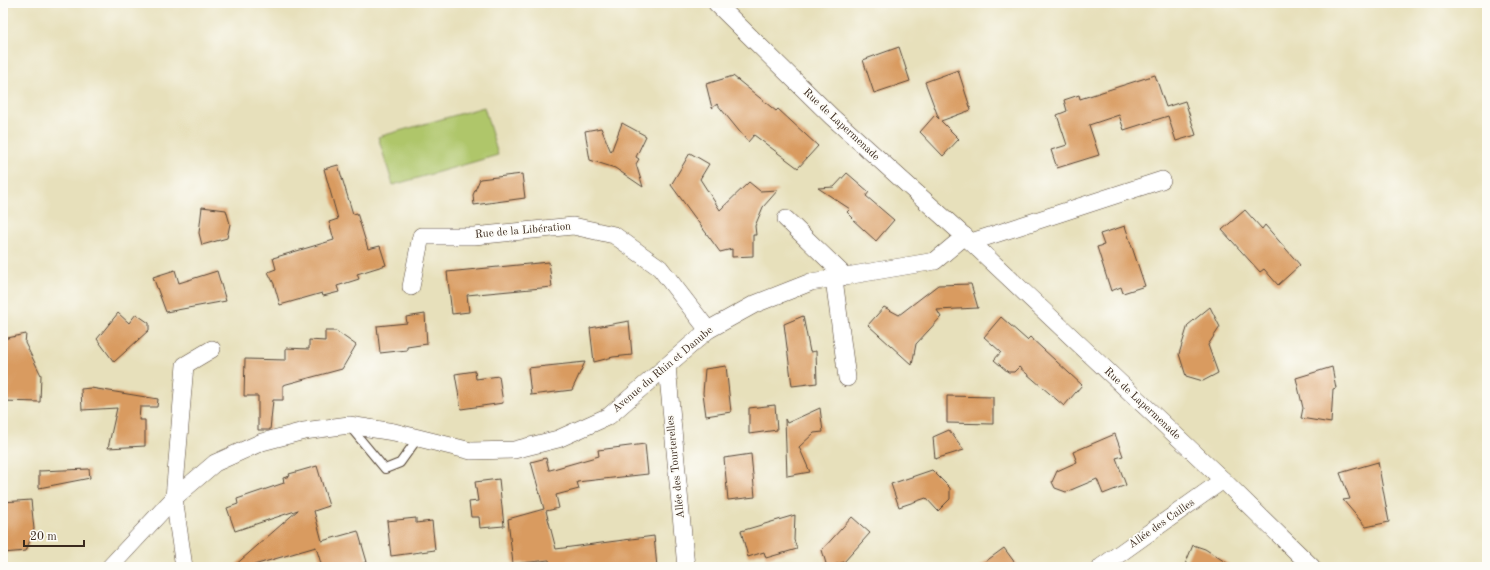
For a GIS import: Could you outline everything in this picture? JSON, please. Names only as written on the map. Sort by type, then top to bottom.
[{"type":"street","name":"Rue de Lapermenade","points":[[716,3],[832,117],[968,239],[1223,480],[1312,567]]},
{"type":"street","points":[[968,239],[1162,180]]},
{"type":"street","points":[[786,219],[840,278],[847,378]]},
{"type":"street","name":"Rue de la Libération","points":[[411,287],[421,236],[474,236],[573,226],[614,235],[660,268],[708,330]]},
{"type":"street","name":"Avenue du Rhin et Danube","points":[[110,567],[174,498],[215,463],[262,442],[304,430],[349,425],[418,438],[471,451],[514,450],[558,439],[609,416],[708,330],[754,304],[811,282],[935,261],[968,239]]},
{"type":"street","points":[[184,567],[174,498],[185,365],[212,348]]},
{"type":"street","name":"Allée des Tourterelles","points":[[667,366],[686,567]]},
{"type":"street","name":"Allée des Cailles","points":[[1101,567],[1223,480]]},
{"type":"lane","points":[[349,425],[385,469],[400,463],[418,438]]},
{"type":"green space","points":[[484,107],[498,155],[393,185],[378,137]]},
{"type":"building","points":[[899,47],[910,81],[874,93],[863,60]]},
{"type":"building","points":[[958,70],[971,110],[941,121],[959,139],[943,156],[920,132],[935,115],[939,119],[925,82]]},
{"type":"building","points":[[1155,75],[1166,107],[1185,101],[1196,135],[1176,141],[1168,116],[1124,130],[1119,115],[1089,125],[1099,155],[1057,168],[1051,150],[1067,145],[1057,115],[1067,111],[1064,100],[1079,95],[1080,99]]},
{"type":"building","points":[[733,76],[776,111],[778,109],[818,146],[798,168],[754,135],[748,142],[717,104],[712,108],[706,84]]},
{"type":"building","points":[[622,123],[646,136],[636,157],[639,159],[636,164],[643,187],[615,168],[590,160],[585,131],[601,128],[611,152]]},
{"type":"building","points":[[690,153],[709,164],[700,179],[720,210],[749,182],[760,191],[778,190],[763,207],[755,226],[756,235],[753,235],[753,256],[732,257],[732,249],[720,252],[671,185]]},
{"type":"building","points":[[338,165],[353,214],[357,213],[368,249],[380,246],[386,265],[357,274],[359,279],[337,286],[339,292],[323,296],[322,293],[280,305],[274,284],[268,272],[276,269],[273,258],[334,240],[329,222],[338,219],[324,169]]},
{"type":"building","points":[[847,173],[869,192],[866,196],[894,220],[876,241],[852,219],[853,218],[847,212],[850,209],[818,188],[834,187]]},
{"type":"building","points":[[522,174],[525,198],[474,205],[473,195],[480,179]]},
{"type":"building","points":[[202,207],[226,210],[230,224],[227,238],[202,245],[199,233]]},
{"type":"building","points":[[1245,210],[1262,229],[1265,225],[1300,265],[1278,285],[1264,269],[1260,272],[1222,230]]},
{"type":"building","points":[[1125,226],[1145,286],[1123,293],[1121,287],[1111,291],[1097,247],[1104,245],[1100,234]]},
{"type":"building","points":[[549,262],[552,287],[467,295],[469,312],[452,314],[447,272]]},
{"type":"building","points":[[175,270],[179,283],[217,271],[226,301],[166,312],[153,277]]},
{"type":"building","points":[[971,284],[978,308],[937,310],[941,317],[916,344],[912,365],[868,325],[884,307],[899,315],[938,285]]},
{"type":"building","points":[[1210,307],[1220,327],[1208,345],[1218,373],[1203,381],[1186,376],[1179,354],[1188,325]]},
{"type":"building","points":[[118,313],[129,323],[136,314],[149,323],[149,330],[114,362],[97,339]]},
{"type":"building","points":[[425,314],[427,344],[407,347],[407,350],[380,353],[377,326],[407,323],[406,317]]},
{"type":"building","points":[[803,316],[810,352],[816,351],[817,383],[792,386],[784,324]]},
{"type":"building","points":[[1001,317],[1027,340],[1030,337],[1082,385],[1064,406],[1019,367],[1014,372],[1008,372],[994,360],[1001,352],[984,337]]},
{"type":"building","points":[[629,321],[632,355],[613,357],[594,362],[590,328]]},
{"type":"building","points":[[325,331],[336,331],[356,345],[342,369],[283,385],[283,400],[273,400],[270,430],[258,430],[258,396],[244,396],[245,359],[286,360],[286,348],[309,349],[309,340],[325,341]]},
{"type":"building","points":[[26,334],[25,343],[41,375],[40,402],[3,401],[3,339]]},
{"type":"building","points":[[585,362],[572,390],[531,395],[528,368]]},
{"type":"building","points":[[726,366],[731,412],[706,416],[703,393],[705,369]]},
{"type":"building","points":[[1332,367],[1336,388],[1333,389],[1331,423],[1301,418],[1303,408],[1296,378]]},
{"type":"building","points":[[475,371],[476,379],[499,376],[503,403],[461,409],[455,374]]},
{"type":"building","points":[[91,388],[158,399],[157,407],[140,407],[139,420],[145,420],[145,446],[108,448],[117,408],[82,410],[81,389]]},
{"type":"building","points":[[947,396],[993,397],[993,424],[947,423]]},
{"type":"building","points":[[775,405],[777,430],[749,434],[749,408]]},
{"type":"building","points":[[820,408],[823,432],[814,433],[799,447],[810,472],[787,476],[785,419],[787,423]]},
{"type":"building","points":[[949,430],[964,450],[935,459],[933,437]]},
{"type":"building","points":[[1115,434],[1123,456],[1116,458],[1126,485],[1103,494],[1097,479],[1066,492],[1055,488],[1052,482],[1057,471],[1077,462],[1073,452]]},
{"type":"building","points":[[645,444],[648,474],[577,482],[579,489],[556,495],[559,508],[546,511],[556,549],[654,536],[657,567],[551,567],[549,560],[513,564],[508,519],[544,509],[531,462],[546,458],[550,470],[599,456],[598,450]]},
{"type":"building","points":[[751,454],[755,497],[728,500],[724,458]]},
{"type":"building","points":[[1378,462],[1389,522],[1366,527],[1343,500],[1350,499],[1340,473]]},
{"type":"building","points":[[317,466],[329,506],[314,511],[322,541],[358,531],[367,562],[352,567],[322,567],[316,547],[247,567],[233,567],[298,510],[235,531],[227,508],[238,504],[237,499],[284,483],[283,478],[290,476],[289,474]]},
{"type":"building","points":[[89,469],[90,478],[39,488],[39,471]]},
{"type":"building","points":[[932,470],[950,488],[950,499],[938,511],[926,498],[899,507],[891,484]]},
{"type":"building","points":[[499,479],[504,526],[480,528],[479,517],[471,517],[469,502],[478,501],[475,482]]},
{"type":"building","points":[[31,500],[34,529],[26,551],[3,553],[3,502]]},
{"type":"building","points":[[795,515],[794,540],[797,549],[766,558],[764,552],[748,557],[741,531]]},
{"type":"building","points":[[852,517],[870,533],[844,562],[827,567],[822,550]]},
{"type":"building","points":[[416,518],[416,523],[432,521],[435,550],[391,556],[387,521]]},
{"type":"building","points":[[1193,545],[1205,549],[1233,567],[1184,567]]},
{"type":"building","points":[[1004,548],[1018,567],[978,567]]}]
